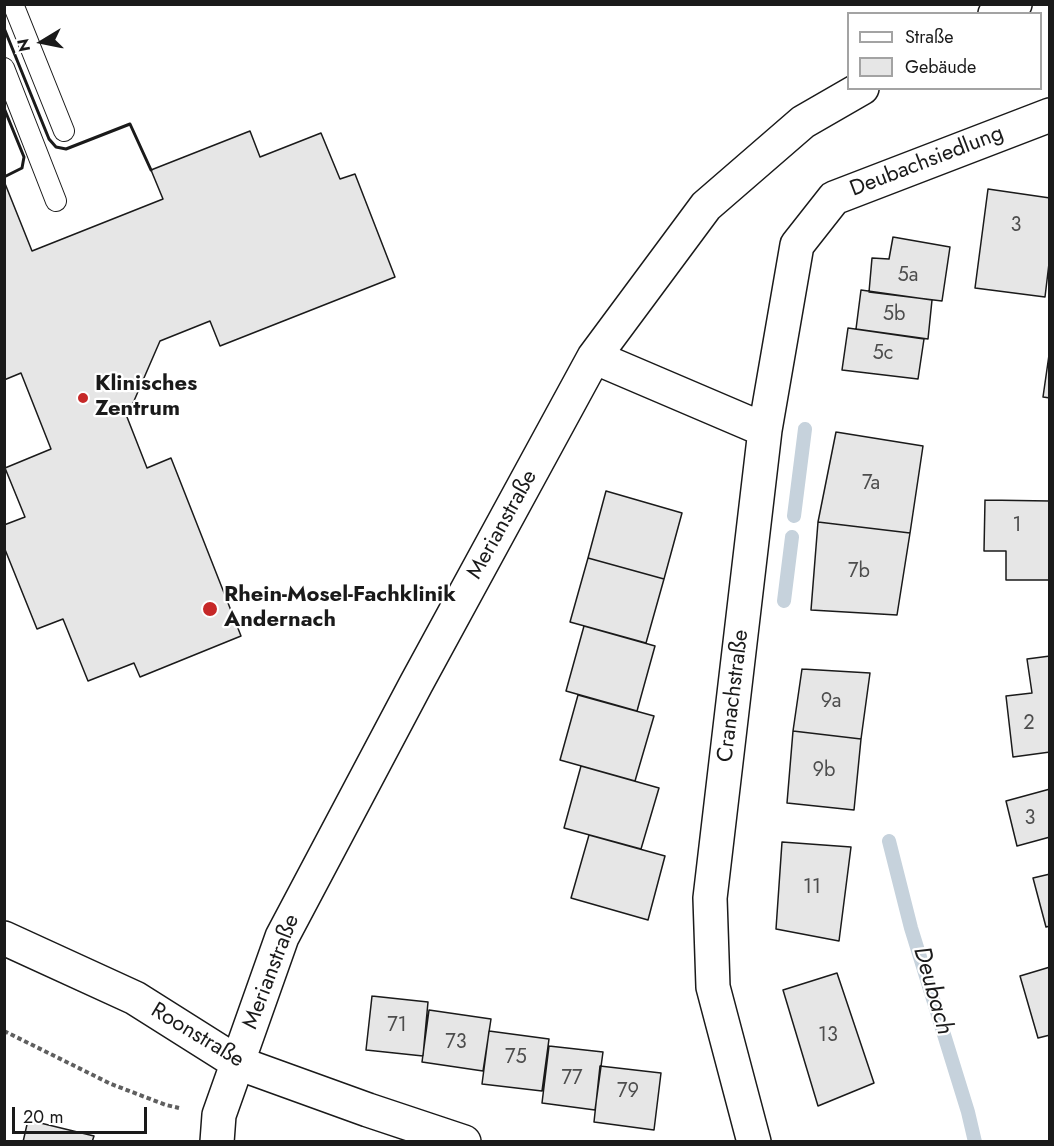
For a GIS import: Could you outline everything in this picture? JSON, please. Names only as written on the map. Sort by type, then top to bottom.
[{"type":"street","points":[[999,12],[1015,4]]},
{"type":"street","name":"Merianstraße","points":[[218,1128],[282,937],[416,684],[594,357],[706,206],[803,122],[859,90]]},
{"type":"street","name":"Deubachsiedlung","points":[[765,430],[797,245],[834,198],[1050,115]]},
{"type":"street","points":[[594,357],[765,430]]},
{"type":"street","name":"Cranachstraße","points":[[754,1142],[713,987],[710,898],[765,430]]},
{"type":"street","name":"Roonstraße","points":[[4,938],[135,998],[238,1063],[465,1142]]},
{"type":"lane","points":[[13,4],[64,130]]},
{"type":"lane","points":[[4,68],[56,201]]},
{"type":"path","points":[[4,1031],[111,1084],[218,1128]]},
{"type":"building","name":"Klinisches Zentrum","points":[[250,131],[260,157],[321,133],[340,179],[355,174],[395,277],[220,346],[210,321],[160,341],[127,417],[147,468],[171,458],[241,636],[140,677],[134,663],[88,681],[63,619],[37,629],[4,547],[4,525],[25,517],[5,468],[51,449],[21,373],[4,380],[4,181],[32,251],[163,199],[151,170]]},
{"type":"building","points":[[988,189],[1050,198],[1050,255],[1045,297],[975,288]]},
{"type":"building","points":[[893,237],[950,247],[942,301],[869,292],[872,258],[889,259]]},
{"type":"building","points":[[861,290],[932,300],[928,339],[856,329]]},
{"type":"building","points":[[848,328],[924,339],[918,379],[842,370]]},
{"type":"building","points":[[1050,348],[1050,398],[1043,397]]},
{"type":"building","points":[[836,432],[923,446],[910,533],[818,522]]},
{"type":"building","points":[[606,491],[682,513],[664,579],[588,558]]},
{"type":"building","points":[[985,500],[1050,501],[1050,580],[1006,580],[1006,551],[984,551]]},
{"type":"building","points":[[818,522],[910,533],[897,615],[811,610]]},
{"type":"building","points":[[588,558],[664,579],[646,643],[570,622]]},
{"type":"building","points":[[584,626],[655,646],[637,711],[566,691]]},
{"type":"building","points":[[1050,656],[1050,752],[1013,757],[1006,696],[1032,693],[1027,659]]},
{"type":"building","points":[[802,669],[870,673],[861,739],[793,731]]},
{"type":"building","points":[[578,695],[654,716],[635,781],[560,760]]},
{"type":"building","points":[[793,731],[861,739],[854,810],[787,803]]},
{"type":"building","points":[[581,766],[659,788],[641,849],[564,828]]},
{"type":"building","points":[[1050,789],[1050,837],[1017,846],[1006,801]]},
{"type":"building","points":[[589,835],[665,856],[648,920],[571,898]]},
{"type":"building","points":[[782,842],[851,847],[839,941],[776,929]]},
{"type":"building","points":[[1050,874],[1050,926],[1046,927],[1033,878]]},
{"type":"building","points":[[1050,967],[1050,1035],[1038,1038],[1020,976]]},
{"type":"building","points":[[837,973],[874,1083],[818,1106],[783,990]]},
{"type":"building","points":[[372,996],[428,1002],[423,1056],[366,1050]]},
{"type":"building","points":[[429,1010],[491,1019],[483,1071],[422,1062]]},
{"type":"building","points":[[489,1031],[549,1039],[542,1091],[482,1084]]},
{"type":"building","points":[[549,1046],[603,1052],[595,1110],[542,1103]]},
{"type":"building","points":[[600,1066],[661,1073],[654,1130],[594,1122]]},
{"type":"building","points":[[28,1120],[94,1136],[92,1142],[23,1142]]},
{"type":"waterway","name":"Deubach","points":[[794,516],[805,429]]},
{"type":"waterway","name":"Deubach","points":[[784,601],[792,537]]},
{"type":"waterway","name":"Deubach","points":[[889,841],[911,928],[968,1112],[975,1142]]},
{"type":"wall","points":[[4,28],[49,139],[56,147],[66,149],[130,124],[151,170]]},
{"type":"wall","points":[[4,108],[24,157],[22,168],[4,177]]},
{"type":"place","name":"Klinisches Zentrum","points":[[83,398]]},
{"type":"place","name":"Rhein-Mosel-Fachklinik Andernach","points":[[210,609]]}]
